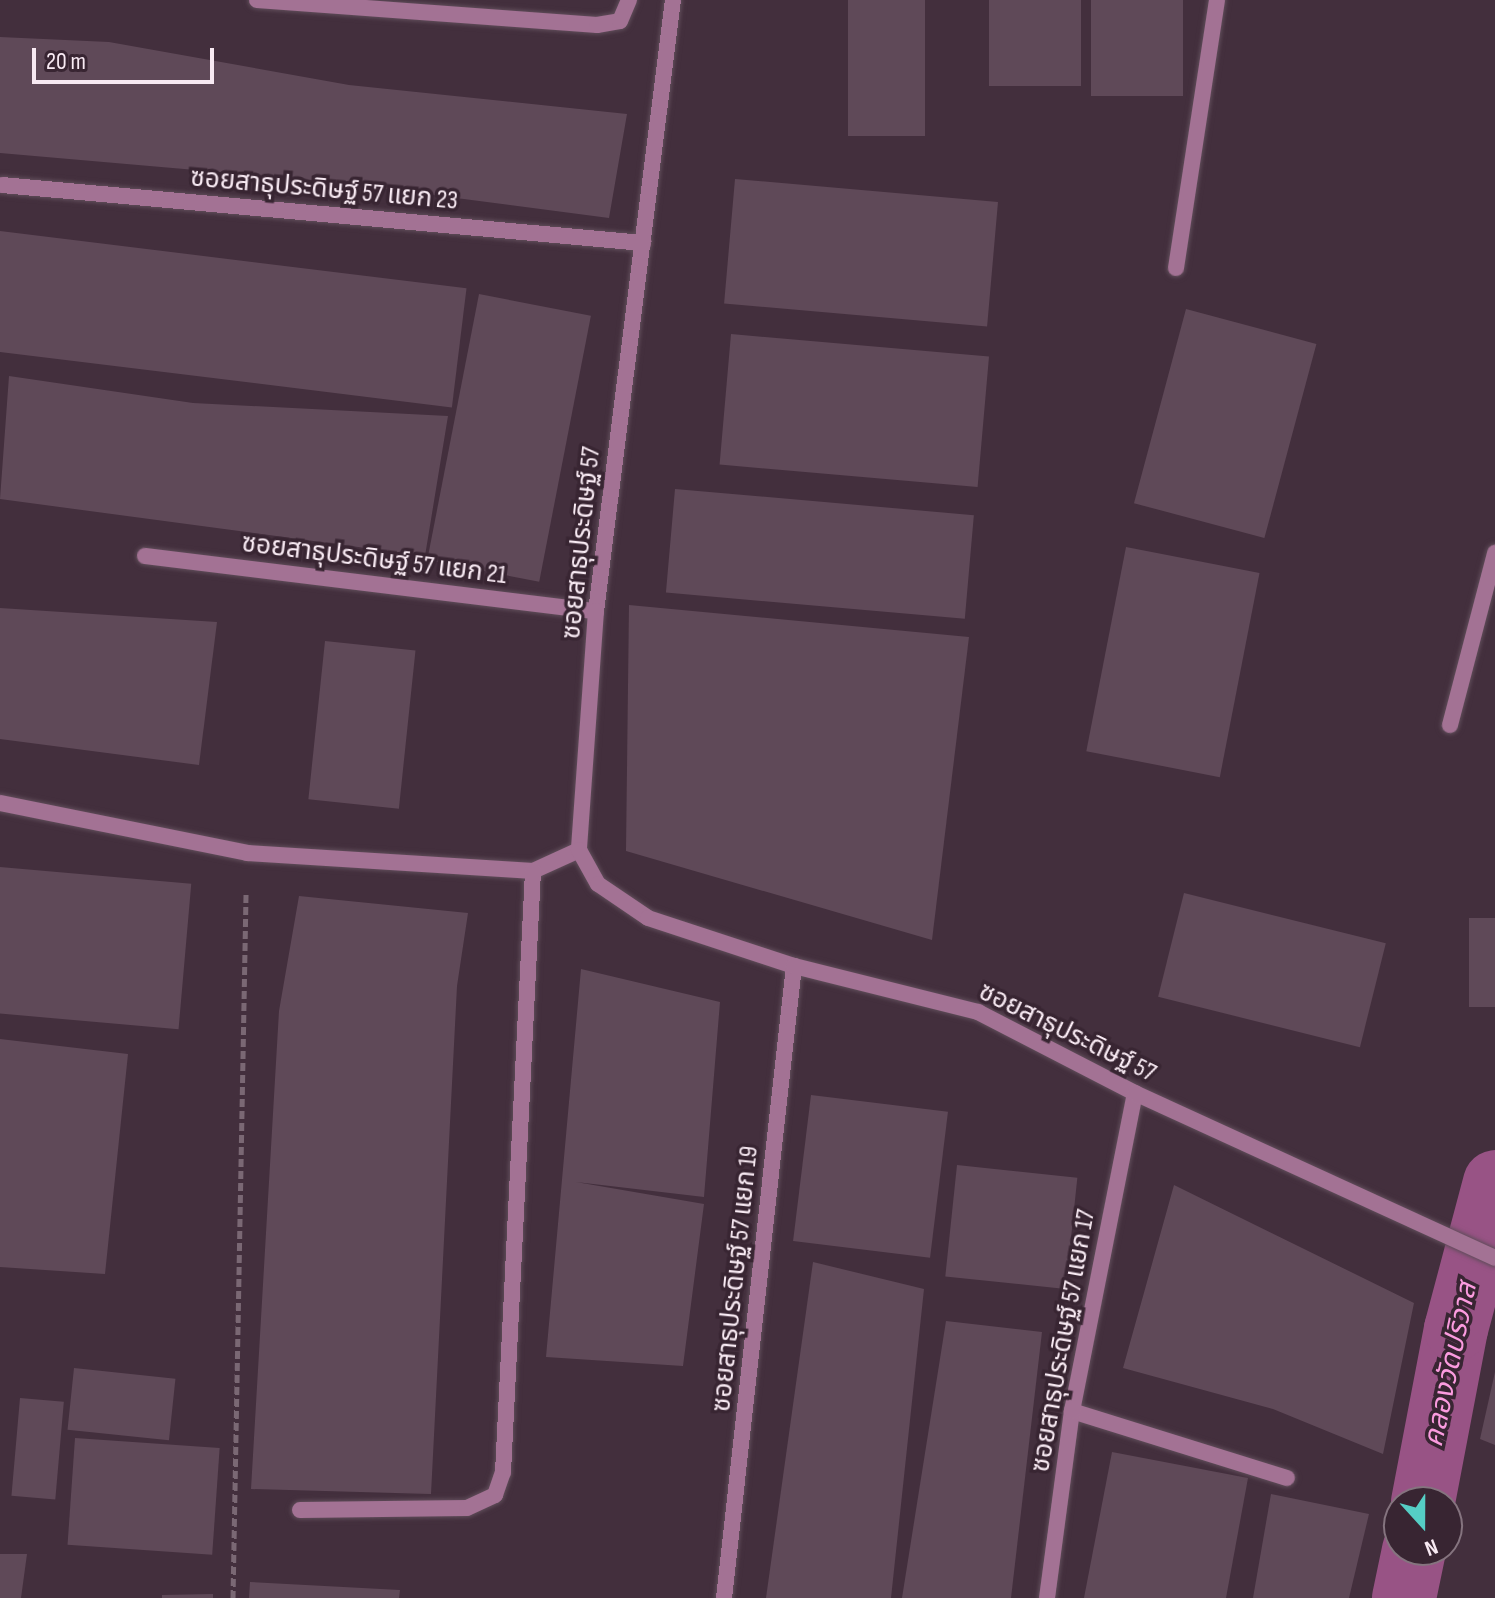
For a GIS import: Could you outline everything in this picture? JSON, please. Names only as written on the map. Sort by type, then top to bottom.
[{"type":"street","points":[[257,0],[597,25],[620,21],[629,0]]},
{"type":"street","name":"ซอยสาธุประดิษฐ์ 57","points":[[673,0],[596,611],[579,850],[598,884],[648,918],[794,966],[978,1012],[1135,1093],[1495,1258]]},
{"type":"street","points":[[1176,268],[1217,0]]},
{"type":"street","name":"ซอยสาธุประดิษฐ์ 57 แยก 23","points":[[2,185],[643,243]]},
{"type":"street","points":[[1450,725],[1495,553]]},
{"type":"street","name":"ซอยสาธุประดิษฐ์ 57 แยก 21","points":[[145,556],[596,611]]},
{"type":"street","points":[[0,803],[247,853],[533,871],[579,850]]},
{"type":"street","points":[[300,1510],[467,1508],[495,1495],[503,1472],[533,871]]},
{"type":"street","name":"ซอยสาธุประดิษฐ์ 57 แยก 19","points":[[724,1598],[794,966]]},
{"type":"street","name":"ซอยสาธุประดิษฐ์ 57 แยก 17","points":[[1047,1598],[1072,1411],[1135,1093]]},
{"type":"street","points":[[1072,1411],[1287,1478]]},
{"type":"path","points":[[233,1598],[247,853]]},
{"type":"building","points":[[848,0],[925,0],[925,136],[848,136]]},
{"type":"building","points":[[989,0],[1081,0],[1081,86],[989,86]]},
{"type":"building","points":[[1091,0],[1183,0],[1183,96],[1091,96]]},
{"type":"building","points":[[0,37],[109,42],[349,85],[627,114],[609,218],[333,182],[0,153]]},
{"type":"building","points":[[735,179],[998,202],[987,327],[724,304]]},
{"type":"building","points":[[0,231],[466,288],[452,407],[0,352]]},
{"type":"building","points":[[479,294],[591,316],[539,582],[427,560]]},
{"type":"building","points":[[1186,309],[1316,344],[1264,538],[1134,503]]},
{"type":"building","points":[[731,334],[989,357],[978,487],[720,465]]},
{"type":"building","points":[[9,376],[193,403],[448,416],[425,556],[0,499]]},
{"type":"building","points":[[675,489],[974,515],[965,619],[666,593]]},
{"type":"building","points":[[1126,547],[1260,573],[1220,777],[1086,751]]},
{"type":"building","points":[[629,605],[969,637],[932,940],[626,851]]},
{"type":"building","points":[[0,608],[217,622],[199,765],[0,739]]},
{"type":"building","points":[[325,641],[416,651],[399,809],[308,799]]},
{"type":"building","points":[[0,867],[191,884],[179,1029],[0,1014]]},
{"type":"building","points":[[1184,893],[1386,943],[1360,1047],[1158,997]]},
{"type":"building","points":[[299,896],[468,913],[457,986],[431,1494],[251,1489],[279,1011]]},
{"type":"building","points":[[1469,918],[1495,918],[1495,1007],[1469,1007]]},
{"type":"building","points":[[581,969],[720,1002],[704,1197],[576,1182],[704,1204],[683,1366],[546,1357]]},
{"type":"building","points":[[0,1039],[128,1054],[105,1274],[0,1267]]},
{"type":"building","points":[[811,1095],[948,1112],[930,1258],[793,1241]]},
{"type":"building","points":[[957,1165],[1077,1178],[1066,1289],[945,1276]]},
{"type":"building","points":[[1174,1185],[1414,1303],[1383,1454],[1273,1409],[1123,1368]]},
{"type":"building","points":[[813,1262],[924,1289],[891,1598],[766,1598]]},
{"type":"building","points":[[946,1321],[1042,1332],[1011,1598],[902,1598]]},
{"type":"building","points":[[74,1368],[175,1379],[169,1440],[68,1430]]},
{"type":"building","points":[[1495,1372],[1495,1445],[1480,1439]]},
{"type":"building","points":[[20,1398],[64,1402],[55,1499],[11,1496]]},
{"type":"building","points":[[75,1438],[220,1448],[212,1555],[68,1545]]},
{"type":"building","points":[[1112,1452],[1248,1478],[1226,1598],[1084,1598]]},
{"type":"building","points":[[1271,1494],[1369,1514],[1349,1598],[1253,1598]]},
{"type":"building","points":[[0,1554],[27,1554],[21,1598],[0,1598]]},
{"type":"building","points":[[250,1582],[400,1590],[399,1598],[249,1598]]},
{"type":"building","points":[[213,1594],[213,1598],[162,1598],[162,1595]]},
{"type":"waterway","name":"คลองวัดปริวาส","points":[[1426,1486],[1456,1329],[1495,1182]]},
{"type":"waterway","name":"คลองวัดปริวาส","points":[[1404,1598],[1411,1566]]}]
